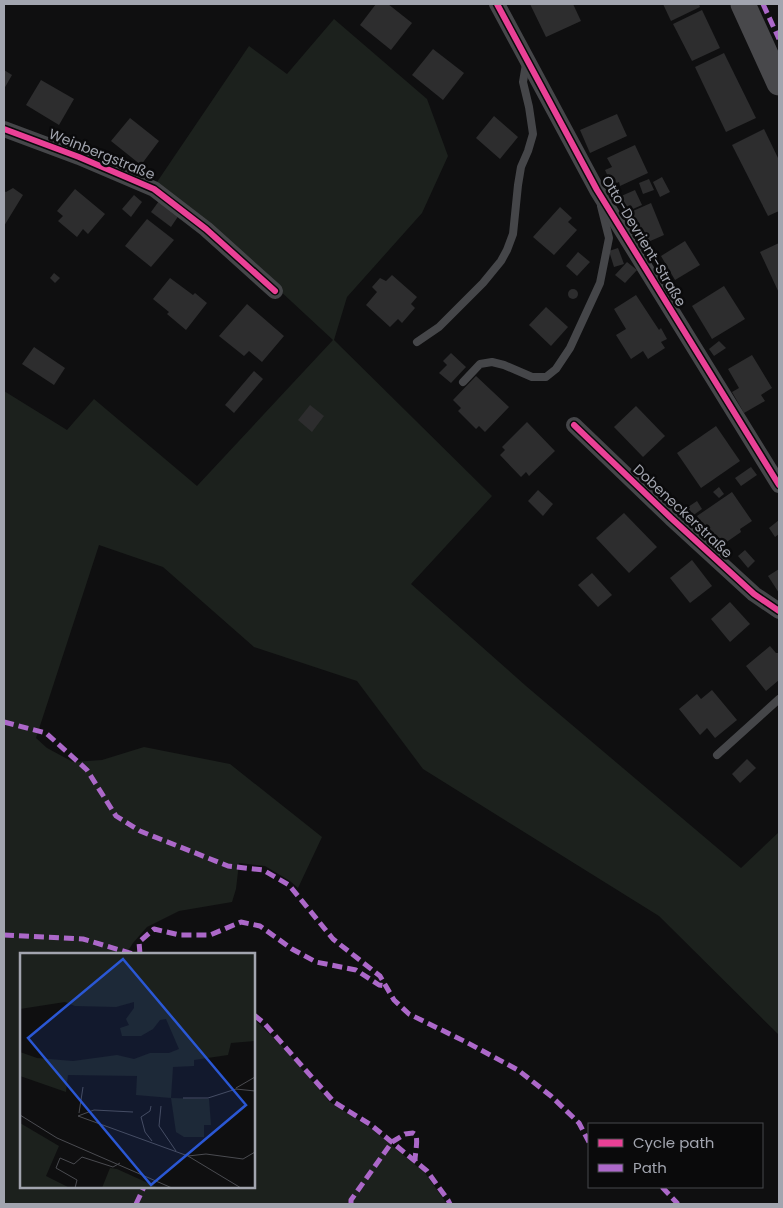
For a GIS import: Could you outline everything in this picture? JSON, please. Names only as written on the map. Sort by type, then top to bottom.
[{"type":"main road","points":[[743,4],[779,83]]},
{"type":"street","name":"Otto-Devrient-Straße","points":[[497,4],[597,190],[779,485]]},
{"type":"street","name":"Weinbergstraße","points":[[4,129],[79,157],[154,189],[206,229],[276,291]]},
{"type":"street","name":"Dobeneckerstraße","points":[[574,424],[670,518],[754,594],[779,611]]},
{"type":"lane","points":[[417,342],[439,328],[483,283],[501,261],[507,250],[512,234],[521,167],[528,151],[532,134],[529,107],[523,82],[527,60]]},
{"type":"lane","points":[[463,382],[480,364],[492,362],[532,377],[546,377],[556,369],[570,348],[600,283],[609,238],[597,190]]},
{"type":"lane","points":[[717,755],[779,699]]},
{"type":"shaded area","points":[[334,19],[427,99],[448,156],[422,213],[347,297],[334,340],[492,496],[411,584],[526,686],[741,868],[779,832],[779,1035],[659,916],[423,769],[357,681],[254,647],[163,567],[99,545],[36,738],[47,748],[73,762],[102,760],[144,747],[230,764],[322,837],[298,888],[265,866],[239,863],[236,889],[232,902],[179,911],[147,927],[127,953],[20,953],[20,1188],[255,1188],[255,1020],[281,1045],[330,1102],[372,1129],[425,1173],[447,1204],[4,1204],[4,391],[67,430],[94,399],[197,486],[333,340],[209,225],[157,182],[249,46],[287,74]]},
{"type":"building","points":[[376,4],[388,4],[412,23],[391,50],[360,25]]},
{"type":"building","points":[[530,4],[573,4],[581,21],[546,37]]},
{"type":"building","points":[[663,4],[699,4],[700,7],[671,21]]},
{"type":"building","points":[[702,10],[720,48],[692,61],[673,24]]},
{"type":"building","points":[[433,49],[464,73],[443,100],[412,75]]},
{"type":"building","points":[[724,53],[756,118],[726,132],[695,67]]},
{"type":"building","points":[[4,70],[12,75],[4,89]]},
{"type":"building","points":[[41,80],[74,99],[59,125],[26,105]]},
{"type":"building","points":[[617,114],[627,136],[590,153],[580,130]]},
{"type":"building","points":[[494,116],[518,137],[500,159],[476,138]]},
{"type":"building","points":[[130,118],[159,141],[141,165],[111,141]]},
{"type":"building","points":[[764,129],[779,160],[779,211],[768,216],[732,145]]},
{"type":"building","points":[[635,145],[648,173],[620,186],[619,182],[612,185],[605,170],[612,167],[607,158]]},
{"type":"building","points":[[662,177],[670,192],[660,197],[653,182]]},
{"type":"building","points":[[649,179],[654,190],[643,194],[639,183]]},
{"type":"building","points":[[13,188],[23,195],[4,226],[4,191],[6,192]]},
{"type":"building","points":[[75,189],[105,214],[88,234],[83,229],[77,237],[58,221],[63,216],[57,211]]},
{"type":"building","points":[[635,190],[642,205],[626,212],[619,197]]},
{"type":"building","points":[[134,195],[142,202],[131,217],[122,209]]},
{"type":"building","points":[[159,201],[179,215],[171,227],[151,212]]},
{"type":"building","points":[[651,203],[664,235],[639,246],[626,214]]},
{"type":"building","points":[[560,207],[572,218],[568,222],[577,230],[554,255],[533,237]]},
{"type":"building","points":[[147,219],[174,240],[151,267],[125,246]]},
{"type":"building","points":[[685,241],[700,265],[675,280],[661,256]]},
{"type":"building","points":[[779,243],[779,293],[760,252]]},
{"type":"building","points":[[618,248],[624,264],[614,267],[609,251]]},
{"type":"building","points":[[578,252],[590,262],[577,276],[566,266]]},
{"type":"building","points":[[627,262],[637,270],[625,283],[615,275]]},
{"type":"building","points":[[54,273],[60,278],[55,283],[50,278]]},
{"type":"building","points":[[392,275],[417,297],[411,304],[415,308],[402,323],[398,319],[390,327],[366,305],[377,292],[372,287],[380,278],[386,281]]},
{"type":"building","points":[[170,278],[193,295],[195,293],[207,303],[186,330],[153,299]]},
{"type":"building","points":[[724,286],[745,319],[712,339],[692,306]]},
{"type":"building","points":[[571,289],[575,289],[578,294],[577,298],[571,299],[568,296],[568,292]]},
{"type":"building","points":[[636,295],[667,339],[661,342],[665,348],[648,359],[643,351],[631,359],[616,335],[626,329],[614,309]]},
{"type":"building","points":[[247,304],[284,336],[262,362],[249,351],[244,356],[219,336]]},
{"type":"building","points":[[546,307],[568,327],[551,346],[529,325]]},
{"type":"building","points":[[719,341],[726,348],[714,356],[709,349]]},
{"type":"building","points":[[34,347],[65,368],[54,385],[22,364]]},
{"type":"building","points":[[451,353],[466,367],[451,383],[439,373],[447,365],[443,361]]},
{"type":"building","points":[[752,355],[772,388],[761,395],[765,401],[744,413],[732,392],[739,388],[728,369]]},
{"type":"building","points":[[254,371],[263,379],[234,413],[225,405]]},
{"type":"building","points":[[476,376],[509,407],[485,432],[479,426],[476,429],[458,411],[461,408],[453,400]]},
{"type":"building","points":[[310,405],[324,416],[312,432],[298,420]]},
{"type":"building","points":[[636,406],[665,436],[643,457],[614,427]]},
{"type":"building","points":[[527,422],[555,451],[529,476],[526,472],[521,477],[500,455],[505,450],[502,447]]},
{"type":"building","points":[[716,426],[740,461],[701,488],[677,453]]},
{"type":"building","points":[[751,467],[757,475],[741,486],[735,478]]},
{"type":"building","points":[[719,487],[724,494],[719,498],[713,492]]},
{"type":"building","points":[[538,490],[553,504],[543,516],[528,501]]},
{"type":"building","points":[[732,492],[752,521],[740,529],[741,532],[718,548],[697,516]]},
{"type":"building","points":[[697,501],[702,509],[688,519],[682,511]]},
{"type":"building","points":[[624,513],[657,547],[629,573],[596,538]]},
{"type":"building","points":[[779,520],[779,534],[775,537],[769,528]]},
{"type":"building","points":[[745,550],[755,561],[748,568],[738,556]]},
{"type":"building","points":[[692,560],[712,586],[690,603],[670,578]]},
{"type":"building","points":[[779,569],[779,593],[768,576]]},
{"type":"building","points":[[592,573],[612,595],[598,607],[578,585]]},
{"type":"building","points":[[730,602],[750,624],[730,642],[711,619]]},
{"type":"building","points":[[770,646],[776,653],[779,653],[779,680],[766,691],[746,666]]},
{"type":"building","points":[[712,690],[737,720],[715,738],[707,728],[700,735],[679,709],[697,694],[701,699]]},
{"type":"building","points":[[747,759],[756,768],[740,783],[732,774]]},
{"type":"marked path","points":[[763,4],[779,39]]},
{"type":"marked path","points":[[4,722],[46,733],[87,770],[116,816],[140,831],[228,866],[263,870],[289,885],[333,939],[380,976],[394,1000],[409,1014],[518,1070],[551,1096],[579,1123],[588,1140]]},
{"type":"marked path","points":[[140,953],[139,942],[154,929],[180,935],[210,935],[241,922],[260,926],[292,949],[316,962],[356,970],[379,985],[386,986]]},
{"type":"marked path","points":[[4,935],[83,939],[130,953]]},
{"type":"marked path","points":[[255,1016],[264,1023],[334,1102],[371,1125],[427,1171],[450,1204]]},
{"type":"marked path","points":[[351,1204],[351,1200],[392,1142],[405,1134],[413,1133],[416,1135],[415,1161]]},
{"type":"marked path","points":[[136,1204],[144,1188]]},
{"type":"marked path","points":[[663,1188],[678,1204]]},
{"type":"cycle path","points":[[497,4],[597,190],[779,485]]},
{"type":"cycle path","points":[[4,129],[79,157],[154,189],[206,229],[275,291]]},
{"type":"cycle path","points":[[574,425],[754,594],[779,611]]}]
